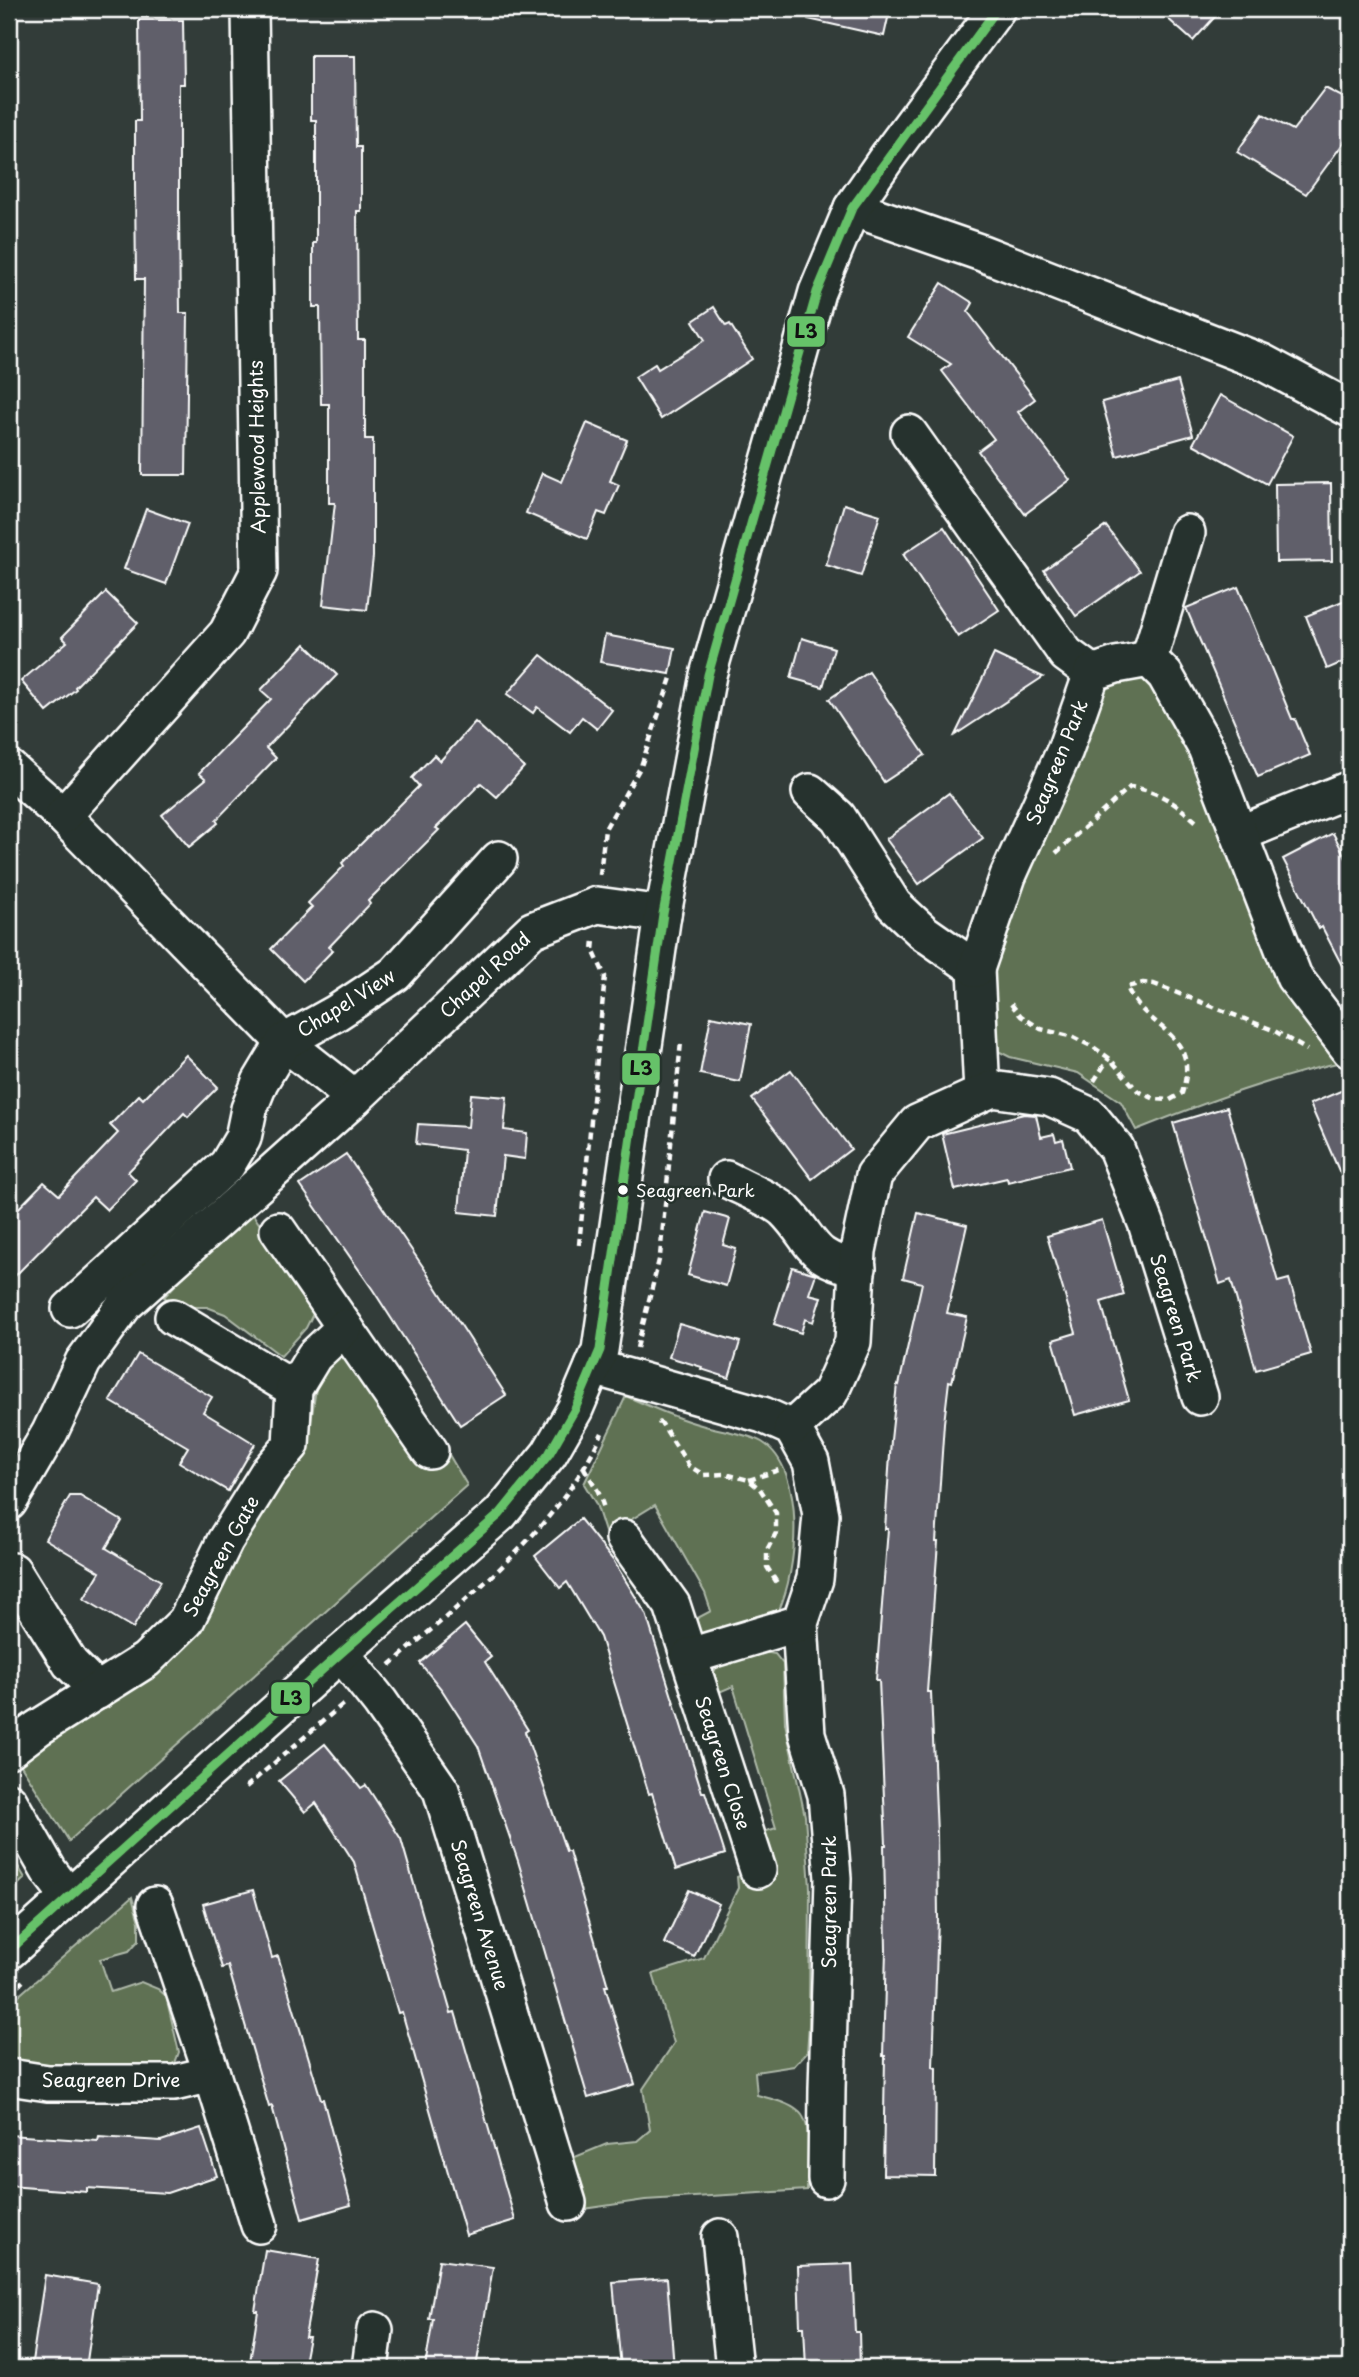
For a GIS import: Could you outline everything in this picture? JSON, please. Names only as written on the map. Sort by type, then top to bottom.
[{"type":"street","name":"Applewood Heights","points":[[63,816],[227,633],[259,571],[250,9]]},
{"type":"street","points":[[19,1964],[69,1897],[500,1514],[549,1454],[575,1409],[600,1350],[663,914],[708,675],[817,292],[852,208],[998,9]]},
{"type":"street","points":[[852,208],[982,253],[1262,362],[1350,409]]},
{"type":"street","name":"Seagreen Park","points":[[909,433],[1066,654],[1092,673]]},
{"type":"street","points":[[1187,533],[1149,659],[1165,674],[1206,748],[1294,977],[1350,1050]]},
{"type":"street","name":"Seagreen Park","points":[[1092,673],[1116,664],[1149,659]]},
{"type":"street","name":"Seagreen Park","points":[[982,1093],[975,969],[1008,876],[1065,750],[1092,673]]},
{"type":"street","points":[[9,768],[63,816],[284,1042],[355,1098]]},
{"type":"street","points":[[1239,834],[1350,789]]},
{"type":"street","points":[[810,792],[838,817],[894,905],[923,932],[975,969]]},
{"type":"street","name":"Chapel View","points":[[70,1309],[227,1165],[243,1138],[249,1109],[260,1082],[284,1042],[336,1013],[396,974],[499,859]]},
{"type":"street","name":"Chapel Road","points":[[9,1502],[50,1432],[83,1362],[125,1304],[355,1098],[532,930],[597,905],[663,914]]},
{"type":"street","name":"Seagreen Park","points":[[826,2179],[833,1878],[826,1795],[807,1734],[802,1617],[815,1579],[821,1515],[811,1462],[792,1428],[830,1393],[853,1342],[858,1251],[874,1175],[917,1123],[992,1089],[1049,1097],[1088,1115],[1116,1148],[1146,1223],[1200,1397]]},
{"type":"street","points":[[726,1179],[783,1208],[813,1248],[834,1264],[858,1268]]},
{"type":"street","points":[[278,1230],[430,1451]]},
{"type":"street","points":[[173,1317],[294,1388]]},
{"type":"street","name":"Seagreen Gate","points":[[9,1749],[146,1660],[186,1621],[225,1541],[268,1472],[291,1445],[294,1388],[314,1356],[345,1327]]},
{"type":"street","points":[[593,1367],[764,1415],[792,1428]]},
{"type":"street","name":"Seagreen Close","points":[[624,1538],[672,1605],[758,1870]]},
{"type":"street","points":[[13,1571],[70,1663],[98,1691]]},
{"type":"street","points":[[690,1656],[802,1617]]},
{"type":"street","name":"Seagreen Avenue","points":[[341,1653],[441,1790],[568,2203]]},
{"type":"street","points":[[9,1801],[50,1871],[69,1897]]},
{"type":"street","name":"Seagreen Drive","points":[[155,1905],[259,2225]]},
{"type":"street","name":"Seagreen Drive","points":[[9,2077],[48,2083],[174,2084],[212,2074]]},
{"type":"street","points":[[720,2237],[734,2368]]},
{"type":"street","points":[[370,2368],[375,2330]]},
{"type":"path","points":[[578,1256],[605,976],[593,950],[606,829],[641,766],[674,667]]},
{"type":"path","points":[[1008,876],[1030,877],[1130,787],[1151,790],[1176,805],[1219,840],[1239,834]]},
{"type":"path","points":[[975,969],[986,977],[1021,1016],[1041,1029],[1073,1037],[1093,1047],[1109,1058],[1138,1091],[1154,1099],[1170,1100],[1182,1093],[1187,1061],[1180,1046],[1133,1001],[1127,987],[1143,983],[1154,985],[1273,1030],[1316,1056]]},
{"type":"path","points":[[628,1377],[660,1256],[682,1035]]},
{"type":"path","points":[[653,1419],[662,1424],[689,1466],[704,1475],[725,1474],[749,1480],[760,1489],[776,1513],[776,1533],[767,1550],[766,1567],[802,1617]]},
{"type":"path","points":[[243,1789],[518,1553],[559,1504],[584,1468],[606,1425]]},
{"type":"path","points":[[584,1468],[598,1491],[609,1522],[624,1538]]},
{"type":"path","points":[[9,1994],[19,1964]]},
{"type":"green space","points":[[1149,671],[1197,761],[1245,899],[1287,988],[1350,1060],[1242,1090],[1136,1130],[1121,1102],[1078,1073],[1010,1057],[996,1050],[987,978],[1103,678]]},
{"type":"green space","points":[[252,1213],[316,1308],[306,1328],[281,1356],[225,1314],[207,1307],[181,1307],[164,1297],[192,1267]]},
{"type":"green space","points":[[347,1354],[439,1438],[467,1485],[69,1841],[17,1759],[128,1686],[308,1443],[317,1381],[327,1364]]},
{"type":"green space","points":[[626,1396],[682,1419],[756,1439],[776,1456],[786,1475],[792,1497],[794,1522],[790,1572],[778,1612],[703,1635],[686,1624],[711,1611],[705,1593],[655,1505],[606,1535],[596,1504],[584,1484]]},
{"type":"green space","points":[[758,1651],[775,1654],[783,1664],[785,1723],[805,1816],[810,1888],[807,2052],[794,2066],[755,2072],[757,2095],[789,2105],[803,2117],[808,2136],[807,2190],[645,2200],[584,2209],[571,2166],[575,2157],[607,2144],[637,2141],[650,2130],[643,2089],[674,2043],[653,1974],[704,1958],[738,1888],[737,1877],[764,1867],[754,1835],[776,1828],[733,1686],[710,1696],[711,1678],[718,1664]]},
{"type":"green space","points":[[9,1851],[25,1878],[9,1893]]},
{"type":"green space","points":[[132,1897],[139,1922],[139,1940],[129,1951],[100,1959],[111,1992],[141,1982],[158,1989],[166,1996],[179,2052],[175,2063],[158,2072],[9,2068],[9,2004]]},
{"type":"building","points":[[809,9],[890,9],[884,36],[808,19]]},
{"type":"building","points":[[1157,9],[1222,9],[1193,41]]},
{"type":"building","points":[[139,20],[183,20],[184,84],[179,84],[179,215],[180,313],[188,313],[186,475],[142,475],[144,279],[136,279],[135,184],[135,121],[140,121]]},
{"type":"building","points":[[311,56],[355,56],[356,147],[361,147],[361,211],[357,211],[358,340],[365,340],[365,439],[373,439],[373,557],[367,610],[323,605],[335,503],[329,503],[329,404],[321,404],[320,307],[313,307],[316,120],[311,120]]},
{"type":"building","points":[[1325,88],[1350,101],[1350,134],[1306,194],[1237,152],[1263,114],[1293,130]]},
{"type":"building","points":[[942,283],[973,303],[968,312],[1035,399],[1018,412],[1070,480],[1025,514],[978,451],[994,439],[942,371],[951,364],[908,337]]},
{"type":"building","points":[[714,307],[726,326],[730,324],[752,359],[661,419],[635,377],[655,364],[658,369],[705,340],[693,321]]},
{"type":"building","points":[[1178,381],[1193,435],[1117,456],[1102,402]]},
{"type":"building","points":[[1220,395],[1293,436],[1267,484],[1193,444]]},
{"type":"building","points":[[587,423],[627,440],[610,481],[619,485],[606,515],[598,512],[587,539],[526,513],[542,473],[562,482]]},
{"type":"building","points":[[1331,483],[1332,561],[1276,562],[1275,484]]},
{"type":"building","points":[[844,504],[880,515],[861,576],[826,565]]},
{"type":"building","points":[[146,509],[188,524],[166,584],[124,569]]},
{"type":"building","points":[[1106,526],[1140,571],[1076,616],[1044,570]]},
{"type":"building","points":[[944,527],[999,610],[958,637],[903,554]]},
{"type":"building","points":[[1238,587],[1292,719],[1295,719],[1310,755],[1258,777],[1186,608]]},
{"type":"building","points":[[106,592],[138,623],[76,689],[47,712],[21,681],[67,642],[62,637]]},
{"type":"building","points":[[1350,598],[1350,659],[1327,669],[1306,616]]},
{"type":"building","points":[[605,635],[675,648],[670,674],[600,662]]},
{"type":"building","points":[[802,638],[834,648],[823,687],[791,678]]},
{"type":"building","points":[[305,644],[337,675],[266,748],[276,758],[216,820],[218,823],[189,847],[162,815],[206,779],[199,773],[271,699],[261,690]]},
{"type":"building","points":[[994,654],[1043,677],[955,735],[977,690]]},
{"type":"building","points":[[541,655],[612,710],[597,729],[582,717],[570,732],[537,707],[533,713],[507,694]]},
{"type":"building","points":[[869,672],[925,755],[884,782],[829,699]]},
{"type":"building","points":[[475,722],[524,767],[497,797],[481,783],[436,828],[439,830],[368,901],[370,904],[329,947],[333,950],[303,981],[271,949],[312,907],[308,903],[344,866],[342,863],[419,786],[412,778],[434,755],[440,761]]},
{"type":"building","points":[[949,793],[983,838],[919,884],[886,839]]},
{"type":"building","points":[[1333,833],[1350,866],[1350,981],[1322,927],[1319,929],[1283,859]]},
{"type":"building","points":[[711,1016],[751,1024],[740,1082],[700,1074]]},
{"type":"building","points":[[186,1055],[218,1087],[188,1117],[184,1113],[128,1172],[136,1180],[107,1210],[93,1197],[9,1282],[9,1218],[44,1182],[59,1195],[118,1133],[110,1125],[139,1095],[143,1099]]},
{"type":"building","points":[[791,1070],[851,1149],[812,1179],[752,1099]]},
{"type":"building","points":[[1350,1087],[1350,1196],[1310,1104]]},
{"type":"building","points":[[471,1094],[507,1097],[504,1130],[527,1133],[525,1159],[503,1156],[497,1216],[459,1212],[464,1150],[416,1144],[418,1124],[468,1127]]},
{"type":"building","points":[[1227,1107],[1278,1282],[1289,1279],[1311,1354],[1256,1370],[1231,1280],[1220,1284],[1173,1123]]},
{"type":"building","points":[[1024,1114],[1036,1115],[1041,1137],[1054,1134],[1056,1141],[1063,1139],[1070,1167],[1008,1182],[1007,1178],[955,1190],[942,1134]]},
{"type":"building","points":[[346,1154],[506,1395],[460,1425],[373,1290],[300,1185]]},
{"type":"building","points":[[705,1212],[730,1219],[723,1245],[736,1249],[726,1286],[688,1275]]},
{"type":"building","points":[[918,1213],[967,1225],[947,1313],[967,1317],[952,1382],[949,1381],[944,1423],[927,1692],[931,1692],[937,1834],[938,1918],[933,2067],[936,2068],[935,2176],[883,2175],[886,1845],[879,1680],[876,1680],[897,1384],[899,1385],[922,1283],[903,1278]]},
{"type":"building","points":[[1102,1220],[1124,1295],[1101,1302],[1129,1400],[1075,1415],[1053,1340],[1076,1333],[1047,1236]]},
{"type":"building","points":[[792,1267],[816,1274],[809,1294],[821,1297],[813,1322],[805,1319],[801,1333],[774,1324]]},
{"type":"building","points":[[679,1324],[740,1342],[729,1378],[669,1357]]},
{"type":"building","points":[[138,1354],[212,1397],[203,1412],[255,1444],[228,1491],[179,1462],[188,1447],[110,1401]]},
{"type":"building","points":[[70,1496],[80,1496],[122,1521],[106,1548],[161,1581],[133,1628],[84,1599],[100,1572],[45,1539]]},
{"type":"building","points":[[580,1519],[613,1560],[646,1614],[702,1792],[705,1792],[725,1854],[676,1870],[652,1793],[649,1794],[600,1637],[567,1582],[560,1588],[535,1556]]},
{"type":"building","points":[[465,1625],[491,1657],[485,1662],[528,1730],[525,1732],[566,1851],[569,1851],[608,1986],[605,1986],[635,2084],[588,2098],[518,1861],[478,1746],[442,1690],[420,1663]]},
{"type":"building","points":[[325,1744],[361,1788],[366,1785],[401,1839],[451,2013],[455,2012],[515,2220],[466,2235],[402,2012],[398,2013],[354,1862],[316,1803],[305,1812],[279,1781]]},
{"type":"building","points":[[253,1890],[272,1958],[278,1956],[323,2099],[351,2205],[302,2219],[272,2106],[269,2107],[228,1966],[222,1968],[203,1904]]},
{"type":"building","points":[[689,1890],[719,1904],[694,1957],[664,1943]]},
{"type":"building","points":[[201,2128],[217,2176],[167,2193],[87,2188],[87,2192],[9,2186],[9,2135],[98,2141],[99,2137],[161,2141]]},
{"type":"building","points":[[265,2250],[319,2259],[305,2337],[309,2337],[303,2368],[249,2368]]},
{"type":"building","points":[[439,2260],[493,2267],[476,2368],[425,2368],[433,2319],[429,2319]]},
{"type":"building","points":[[852,2264],[855,2332],[859,2332],[860,2368],[806,2368],[804,2327],[800,2327],[798,2266]]},
{"type":"building","points":[[45,2275],[98,2284],[86,2368],[31,2368]]},
{"type":"building","points":[[667,2278],[674,2368],[621,2368],[613,2282]]},
{"type":"transit line","name":"L3","points":[[9,1951],[500,1514],[549,1454],[575,1409],[600,1350],[663,914],[708,675],[817,292],[852,208],[997,9]]},
{"type":"place","name":"Seagreen Park","points":[[623,1190]]}]
